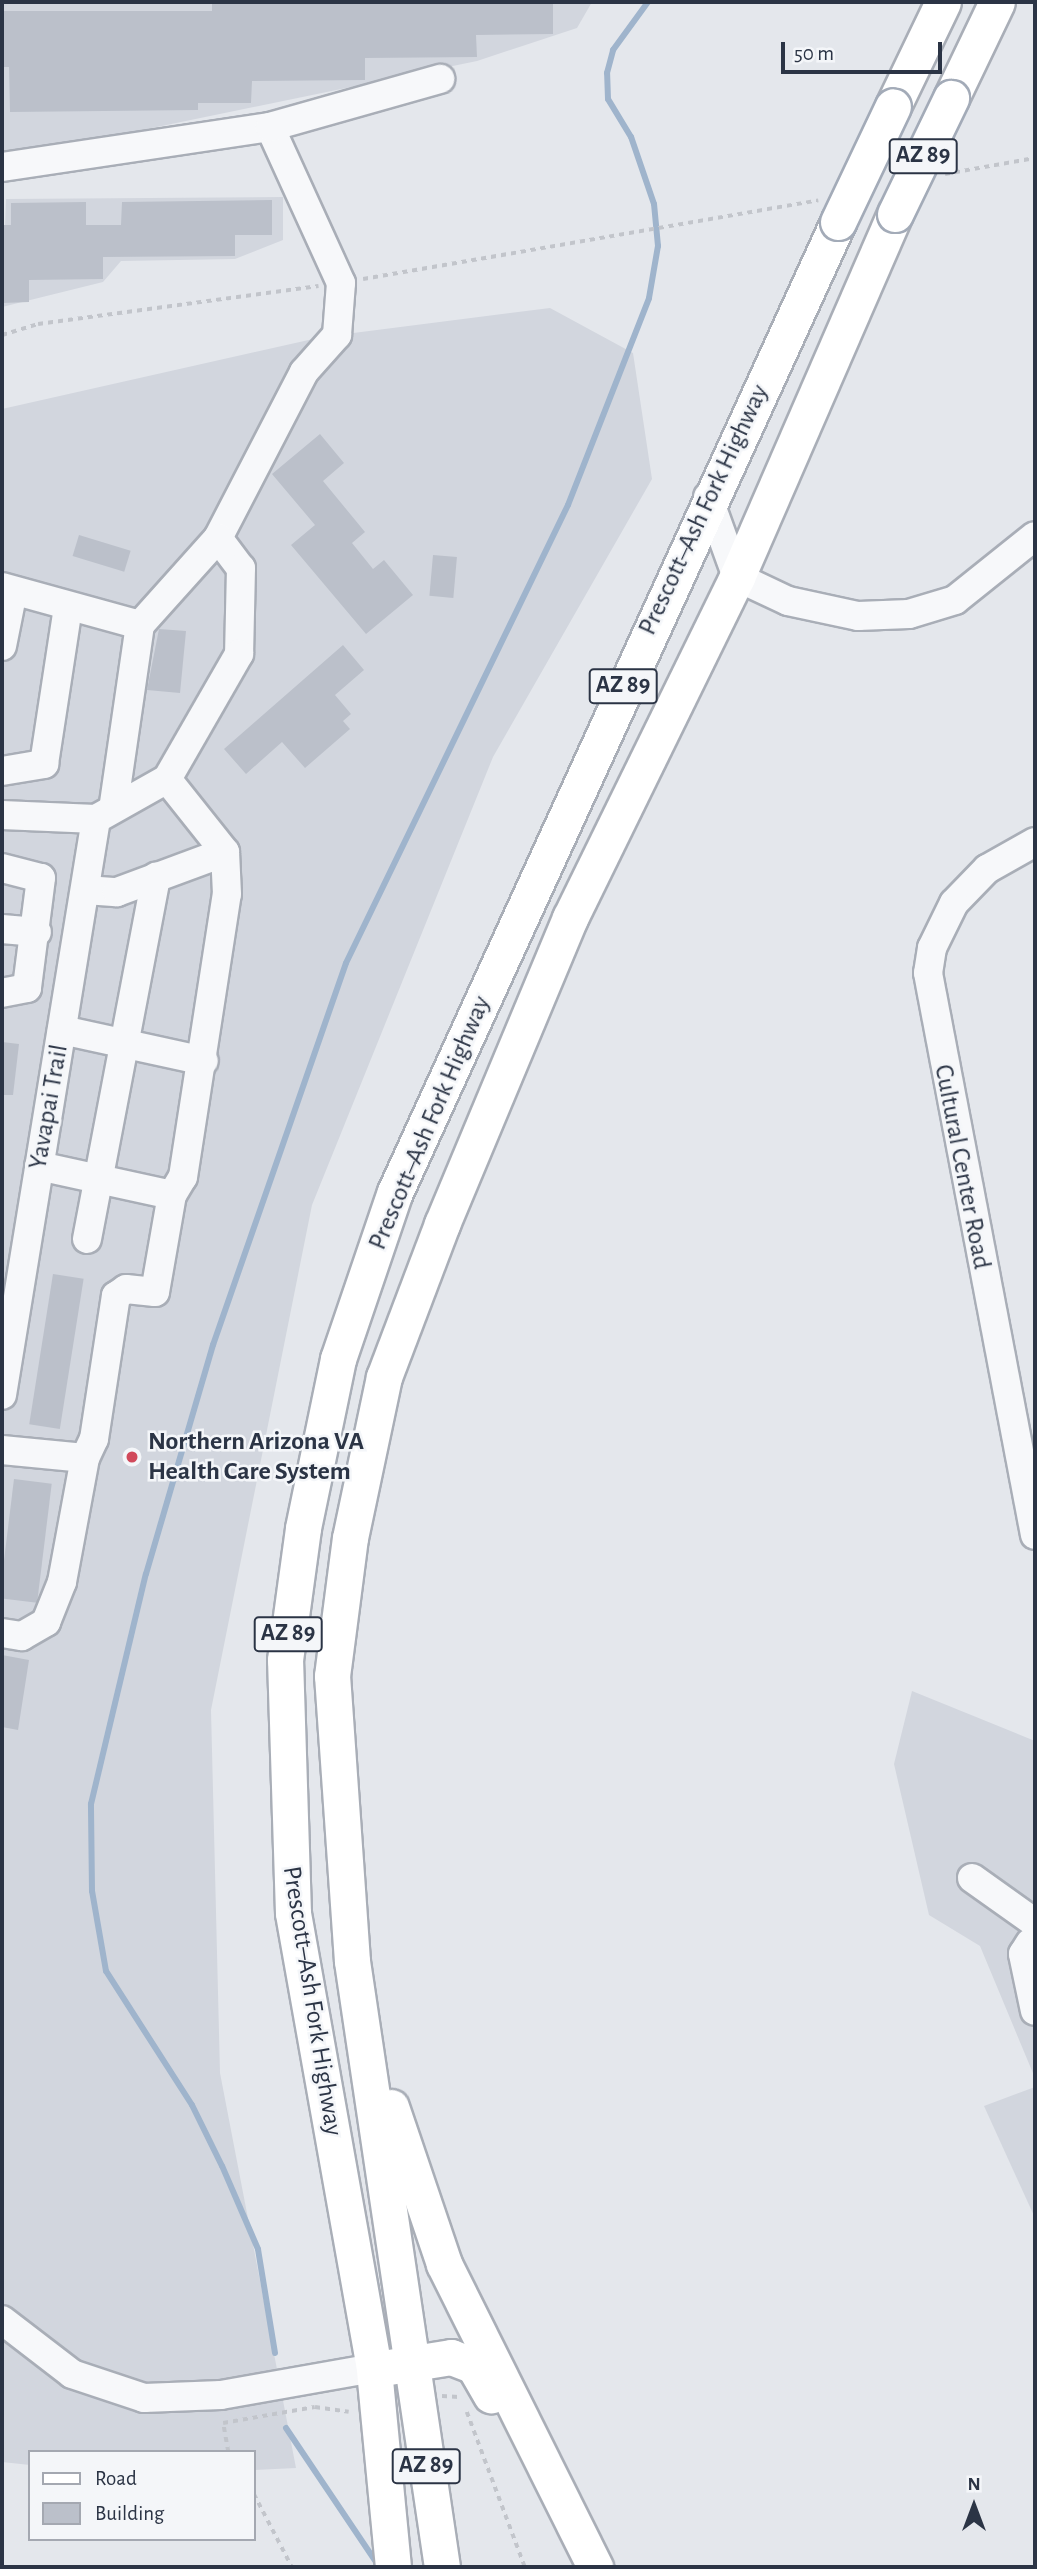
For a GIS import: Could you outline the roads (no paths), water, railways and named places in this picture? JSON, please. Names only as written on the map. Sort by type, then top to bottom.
[{"type":"main road","name":"Prescott–Ash Fork Highway","points":[[374,2368],[293,1913],[285,1660],[303,1528],[338,1359],[395,1192],[708,497],[943,2]]},
{"type":"main road","name":"Prescott–Ash Fork Highway","points":[[410,2365],[352,1961],[332,1676],[350,1538],[384,1377],[570,918],[737,577],[895,214],[997,2]]},
{"type":"main road","points":[[352,1961],[403,2149],[444,2264],[595,2567]]},
{"type":"main road","points":[[409,2567],[387,2406],[374,2368],[410,2365],[451,2357],[474,2366],[579,2567]]},
{"type":"main road","name":"AZ 89","points":[[410,2365],[442,2567]]},
{"type":"main road","name":"AZ 89","points":[[374,2368],[393,2567]]},
{"type":"lane","points":[[2,167],[270,127],[440,79]]},
{"type":"lane","points":[[2,646],[7,589],[140,625],[218,538],[304,372],[337,335],[341,283],[270,127]]},
{"type":"lane","points":[[708,497],[737,577],[788,601],[835,613],[909,614],[976,589],[1035,536]]},
{"type":"lane","points":[[2,815],[105,811],[167,779],[239,654],[241,568],[218,538]]},
{"type":"lane","points":[[2,771],[44,764],[68,607]]},
{"type":"lane","name":"Yavapai Trail","points":[[2,1395],[12,1273],[39,1166],[85,890],[105,811],[140,625]]},
{"type":"lane","points":[[2,1633],[22,1636],[46,1622],[62,1582],[85,1458],[94,1439],[116,1296],[126,1289],[155,1292],[172,1195],[183,1177],[204,1061],[227,894],[225,852],[167,779]]},
{"type":"lane","name":"Cultural Center Road","points":[[1035,842],[987,869],[954,903],[932,947],[928,972],[1035,1535]]},
{"type":"lane","points":[[85,890],[117,892],[225,852]]},
{"type":"lane","points":[[2,868],[41,878],[37,932],[27,988],[2,993]]},
{"type":"lane","points":[[87,1239],[126,1048],[156,877]]},
{"type":"lane","points":[[2,929],[37,932]]},
{"type":"lane","points":[[62,1030],[126,1048],[204,1061]]},
{"type":"lane","points":[[39,1166],[100,1183],[172,1195]]},
{"type":"lane","points":[[2,1450],[85,1458]]},
{"type":"lane","points":[[972,1878],[1033,1933],[1023,1954],[1035,2011]]},
{"type":"lane","points":[[2,2320],[72,2374],[144,2398],[221,2395],[374,2368]]},
{"type":"waterway","points":[[275,2353],[258,2249],[222,2166],[192,2105],[106,1971],[92,1891],[91,1804],[146,1574],[213,1345],[346,963],[568,505],[649,298],[658,246],[654,204],[631,137],[608,99],[607,73],[613,50],[648,2]]},
{"type":"waterway","points":[[286,2428],[378,2565]]},
{"type":"place","name":"Northern Arizona VA Health Care System","points":[[132,1457]]}]
